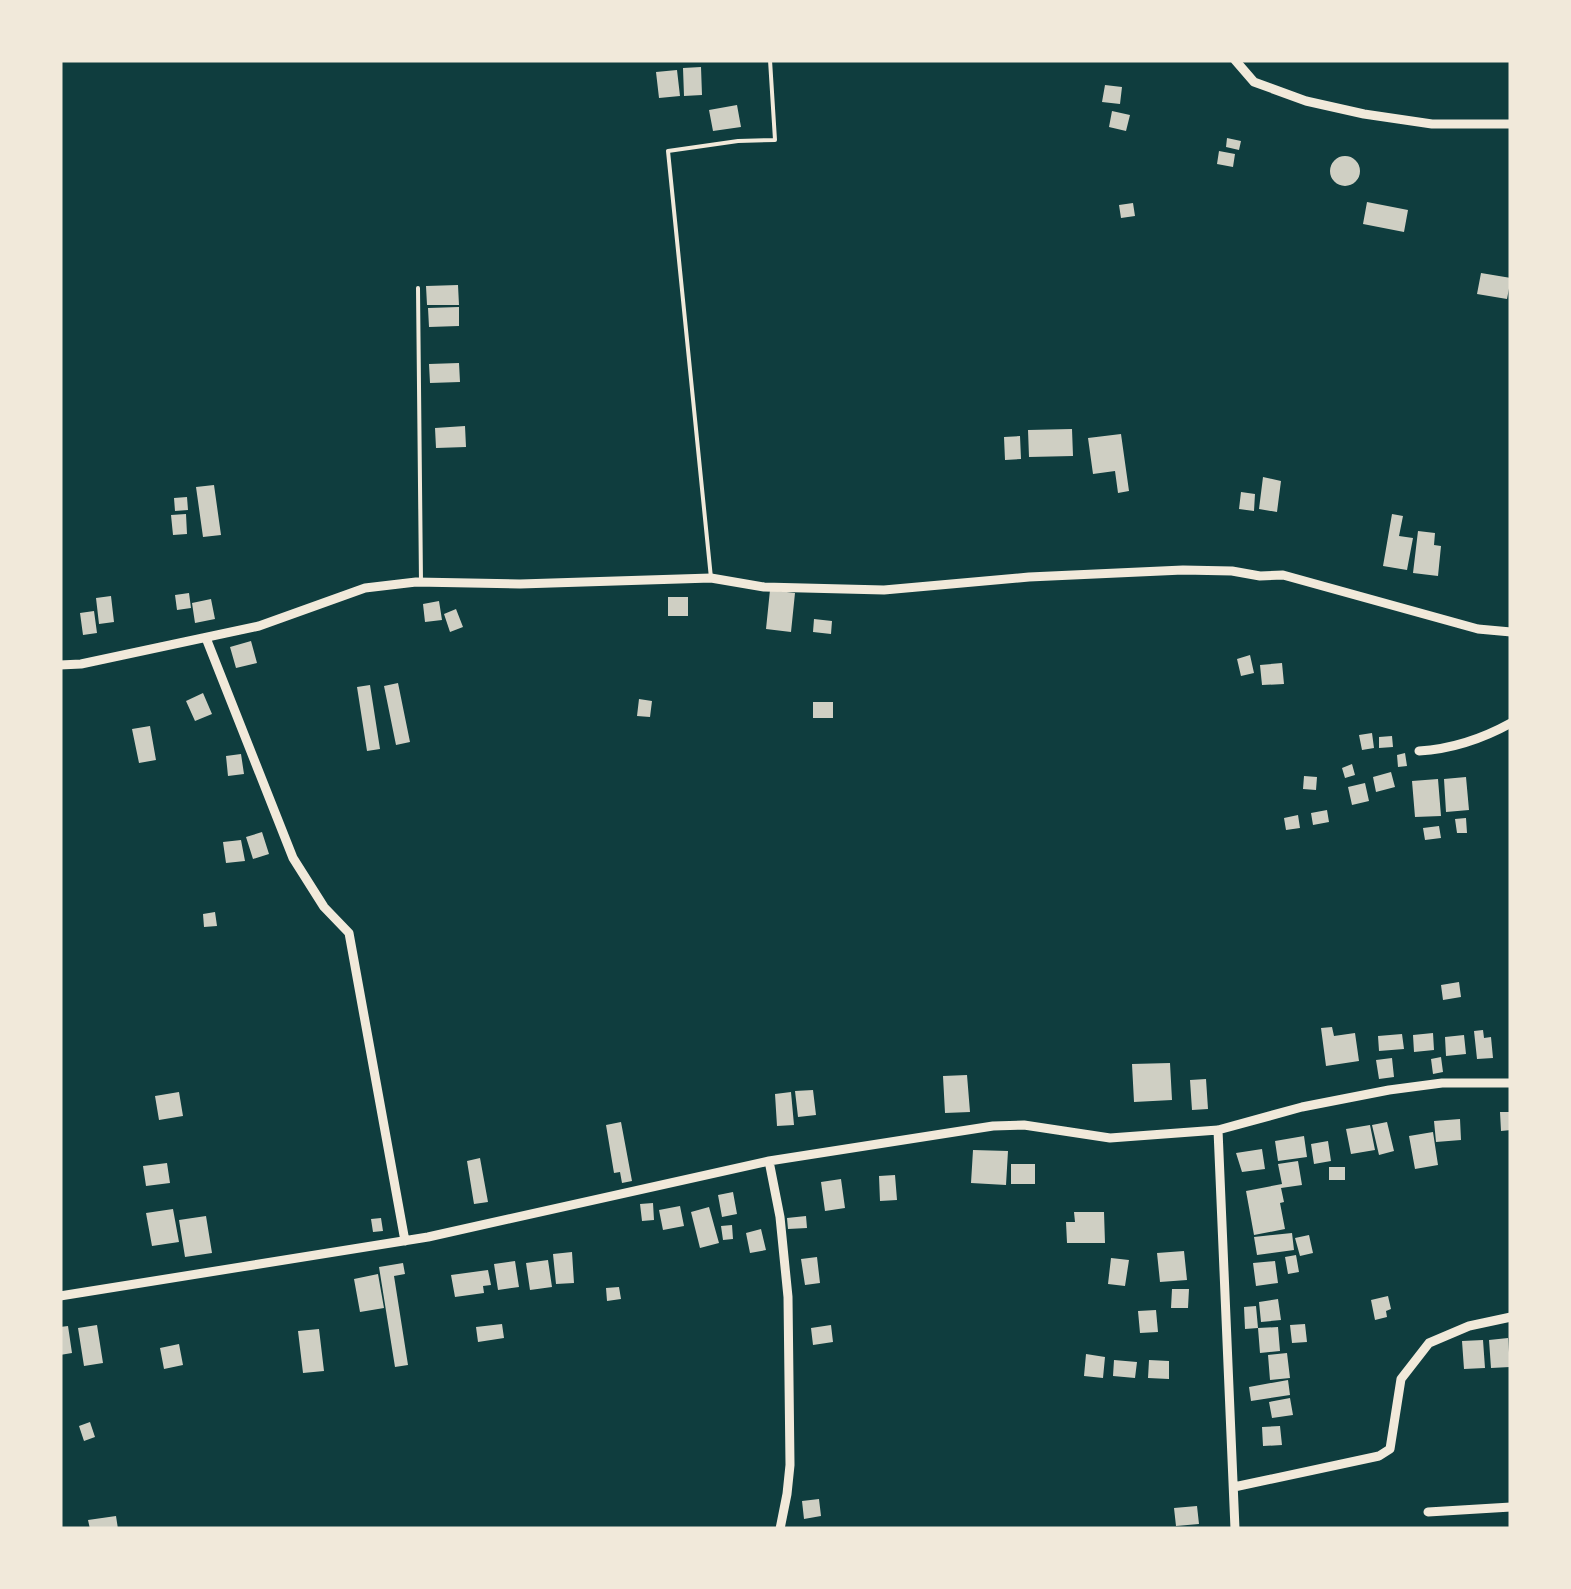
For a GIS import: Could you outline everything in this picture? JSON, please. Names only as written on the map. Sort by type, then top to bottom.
[{"type":"street","points":[[1235,60],[1254,82],[1344,110],[1432,124],[1511,124]]},
{"type":"street","points":[[60,665],[81,664],[259,626],[365,588],[421,582],[520,584],[711,578],[764,587],[884,590],[1028,578],[1232,571],[1283,575],[1478,629],[1511,632]]},
{"type":"street","points":[[206,638],[293,858],[324,907],[348,934],[405,1241]]},
{"type":"street","points":[[1419,751],[1485,738],[1511,723]]},
{"type":"street","points":[[60,1296],[405,1241],[768,1161],[1005,1124],[1110,1138],[1218,1130],[1389,1090],[1442,1082],[1511,1083]]},
{"type":"street","points":[[1218,1130],[1235,1529]]},
{"type":"street","points":[[768,1161],[780,1217],[788,1297],[790,1465],[780,1529]]},
{"type":"street","points":[[1234,1487],[1379,1456],[1390,1449],[1401,1380],[1429,1343],[1469,1326],[1511,1317]]},
{"type":"street","points":[[1428,1512],[1511,1507]]},
{"type":"lane","points":[[711,578],[668,151],[775,140],[770,60]]},
{"type":"lane","points":[[418,288],[421,582]]},
{"type":"building","points":[[701,67],[702,95],[684,96],[683,68]]},
{"type":"building","points":[[677,70],[680,96],[659,98],[656,72]]},
{"type":"building","points":[[1105,85],[1122,87],[1120,104],[1102,102]]},
{"type":"building","points":[[737,105],[741,127],[713,131],[709,110]]},
{"type":"building","points":[[1112,111],[1130,115],[1126,131],[1109,127]]},
{"type":"building","points":[[1227,138],[1241,141],[1239,150],[1226,147]]},
{"type":"building","points":[[1219,151],[1235,154],[1233,167],[1217,164]]},
{"type":"building","points":[[1345,156],[1356,160],[1360,171],[1356,182],[1345,186],[1334,182],[1330,171],[1334,160]]},
{"type":"building","points":[[1367,202],[1408,210],[1404,232],[1363,224]]},
{"type":"building","points":[[1133,203],[1135,216],[1121,218],[1119,205]]},
{"type":"building","points":[[1481,273],[1511,278],[1507,299],[1477,294]]},
{"type":"building","points":[[458,285],[459,305],[427,305],[426,286]]},
{"type":"building","points":[[459,307],[459,326],[429,327],[428,308]]},
{"type":"building","points":[[459,363],[460,382],[430,383],[429,364]]},
{"type":"building","points":[[465,426],[466,447],[436,448],[435,428]]},
{"type":"building","points":[[1072,429],[1073,456],[1029,457],[1028,430]]},
{"type":"building","points":[[1121,434],[1129,491],[1118,493],[1115,471],[1093,474],[1088,438]]},
{"type":"building","points":[[1020,436],[1021,459],[1005,460],[1004,437]]},
{"type":"building","points":[[1263,477],[1281,481],[1277,512],[1259,509]]},
{"type":"building","points":[[214,485],[221,535],[203,537],[196,487]]},
{"type":"building","points":[[1241,492],[1255,494],[1254,511],[1239,509]]},
{"type":"building","points":[[187,497],[188,510],[175,511],[174,498]]},
{"type":"building","points":[[186,514],[187,534],[173,535],[171,515]]},
{"type":"building","points":[[1392,514],[1403,516],[1399,536],[1413,538],[1407,570],[1383,566]]},
{"type":"building","points":[[1418,531],[1435,533],[1434,545],[1441,546],[1438,576],[1413,573]]},
{"type":"building","points":[[770,590],[795,593],[791,632],[766,629]]},
{"type":"building","points":[[189,593],[191,608],[177,610],[175,595]]},
{"type":"building","points":[[111,596],[114,622],[99,624],[96,598]]},
{"type":"building","points":[[668,597],[688,597],[688,616],[668,616]]},
{"type":"building","points":[[211,599],[215,619],[195,623],[192,603]]},
{"type":"building","points":[[439,601],[442,620],[425,622],[423,604]]},
{"type":"building","points":[[456,609],[463,627],[450,632],[444,614]]},
{"type":"building","points":[[94,611],[97,633],[83,635],[80,613]]},
{"type":"building","points":[[814,619],[832,621],[831,634],[813,632]]},
{"type":"building","points":[[251,641],[257,663],[236,668],[230,647]]},
{"type":"building","points":[[1250,655],[1254,673],[1241,676],[1237,659]]},
{"type":"building","points":[[1282,663],[1284,684],[1262,685],[1260,665]]},
{"type":"building","points":[[398,683],[410,742],[396,745],[384,686]]},
{"type":"building","points":[[370,685],[380,749],[367,751],[357,687]]},
{"type":"building","points":[[203,693],[212,714],[195,721],[186,701]]},
{"type":"building","points":[[639,699],[652,701],[650,717],[637,716]]},
{"type":"building","points":[[813,702],[833,702],[833,718],[813,718]]},
{"type":"building","points":[[150,726],[156,760],[139,763],[132,729]]},
{"type":"building","points":[[1372,733],[1374,748],[1362,750],[1359,735]]},
{"type":"building","points":[[1392,736],[1393,747],[1379,748],[1379,737]]},
{"type":"building","points":[[1405,753],[1407,766],[1398,767],[1397,755]]},
{"type":"building","points":[[241,754],[244,774],[228,776],[226,756]]},
{"type":"building","points":[[1352,764],[1355,775],[1345,778],[1342,768]]},
{"type":"building","points":[[1391,772],[1395,787],[1376,792],[1373,777]]},
{"type":"building","points":[[1304,776],[1317,777],[1316,790],[1303,789]]},
{"type":"building","points":[[1466,777],[1469,810],[1446,812],[1444,779]]},
{"type":"building","points":[[1438,779],[1441,816],[1415,817],[1412,781]]},
{"type":"building","points":[[1365,783],[1369,801],[1352,805],[1348,787]]},
{"type":"building","points":[[1327,810],[1329,822],[1313,825],[1311,813]]},
{"type":"building","points":[[1298,815],[1300,828],[1286,830],[1284,818]]},
{"type":"building","points":[[1466,818],[1467,833],[1457,833],[1455,819]]},
{"type":"building","points":[[1439,826],[1441,838],[1425,840],[1423,828]]},
{"type":"building","points":[[262,832],[269,854],[253,859],[246,837]]},
{"type":"building","points":[[241,840],[245,861],[226,863],[223,842]]},
{"type":"building","points":[[215,912],[217,926],[204,927],[203,914]]},
{"type":"building","points":[[1459,982],[1461,997],[1443,1000],[1441,985]]},
{"type":"building","points":[[1332,1027],[1334,1036],[1355,1033],[1359,1061],[1326,1066],[1321,1028]]},
{"type":"building","points":[[1483,1030],[1484,1038],[1491,1037],[1493,1058],[1477,1059],[1474,1031]]},
{"type":"building","points":[[1433,1033],[1434,1050],[1414,1052],[1413,1035]]},
{"type":"building","points":[[1402,1034],[1404,1049],[1379,1051],[1378,1036]]},
{"type":"building","points":[[1464,1035],[1466,1054],[1446,1056],[1445,1037]]},
{"type":"building","points":[[1441,1057],[1443,1072],[1433,1074],[1431,1059]]},
{"type":"building","points":[[1392,1058],[1394,1077],[1379,1079],[1376,1060]]},
{"type":"building","points":[[1170,1063],[1172,1100],[1134,1102],[1132,1064]]},
{"type":"building","points":[[967,1075],[970,1112],[945,1113],[943,1076]]},
{"type":"building","points":[[1206,1079],[1208,1109],[1192,1110],[1190,1080]]},
{"type":"building","points":[[813,1090],[816,1115],[798,1117],[795,1091]]},
{"type":"building","points":[[179,1092],[183,1116],[159,1120],[155,1096]]},
{"type":"building","points":[[791,1092],[794,1125],[777,1126],[775,1094]]},
{"type":"building","points":[[1500,1112],[1511,1112],[1511,1130],[1501,1131]]},
{"type":"building","points":[[1460,1119],[1461,1140],[1436,1142],[1434,1121]]},
{"type":"building","points":[[621,1122],[632,1181],[622,1183],[620,1172],[614,1173],[606,1125]]},
{"type":"building","points":[[1387,1122],[1394,1151],[1379,1155],[1372,1125]]},
{"type":"building","points":[[1370,1125],[1375,1150],[1351,1154],[1346,1129]]},
{"type":"building","points":[[1433,1132],[1438,1165],[1415,1169],[1409,1136]]},
{"type":"building","points":[[1304,1136],[1307,1157],[1278,1161],[1275,1141]]},
{"type":"building","points":[[1328,1141],[1331,1161],[1314,1164],[1311,1144]]},
{"type":"building","points":[[1262,1149],[1265,1169],[1242,1172],[1236,1153]]},
{"type":"building","points":[[973,1150],[1008,1151],[1006,1185],[971,1183]]},
{"type":"building","points":[[480,1158],[488,1202],[474,1204],[467,1161]]},
{"type":"building","points":[[1298,1161],[1302,1185],[1281,1188],[1285,1229],[1254,1235],[1246,1191],[1282,1184],[1278,1164]]},
{"type":"building","points":[[167,1163],[170,1183],[146,1186],[143,1166]]},
{"type":"building","points":[[1011,1164],[1035,1164],[1035,1184],[1011,1184]]},
{"type":"building","points":[[1329,1167],[1345,1167],[1345,1180],[1329,1180]]},
{"type":"building","points":[[895,1175],[897,1200],[880,1201],[879,1176]]},
{"type":"building","points":[[841,1179],[845,1208],[825,1211],[821,1182]]},
{"type":"building","points":[[733,1192],[737,1214],[722,1217],[718,1195]]},
{"type":"building","points":[[653,1203],[654,1220],[642,1221],[640,1204]]},
{"type":"building","points":[[680,1206],[684,1226],[663,1230],[659,1210]]},
{"type":"building","points":[[709,1207],[719,1243],[700,1248],[691,1212]]},
{"type":"building","points":[[173,1209],[179,1242],[152,1246],[146,1213]]},
{"type":"building","points":[[1074,1212],[1104,1212],[1105,1243],[1067,1243],[1066,1222],[1075,1222]]},
{"type":"building","points":[[206,1216],[212,1253],[185,1257],[179,1220]]},
{"type":"building","points":[[806,1216],[807,1228],[788,1229],[787,1218]]},
{"type":"building","points":[[381,1218],[383,1231],[373,1232],[371,1219]]},
{"type":"building","points":[[732,1225],[733,1239],[723,1240],[721,1226]]},
{"type":"building","points":[[761,1229],[766,1250],[750,1253],[746,1233]]},
{"type":"building","points":[[1292,1233],[1294,1250],[1257,1255],[1254,1237]]},
{"type":"building","points":[[1309,1235],[1313,1253],[1300,1256],[1295,1238]]},
{"type":"building","points":[[1184,1251],[1187,1280],[1160,1282],[1157,1253]]},
{"type":"building","points":[[572,1252],[574,1283],[556,1284],[553,1254]]},
{"type":"building","points":[[1296,1255],[1299,1272],[1288,1274],[1285,1257]]},
{"type":"building","points":[[817,1257],[820,1283],[805,1285],[801,1259]]},
{"type":"building","points":[[1111,1258],[1129,1260],[1125,1286],[1108,1284]]},
{"type":"building","points":[[548,1260],[552,1287],[530,1290],[526,1263]]},
{"type":"building","points":[[515,1261],[519,1287],[498,1290],[494,1264]]},
{"type":"building","points":[[1275,1261],[1278,1283],[1256,1286],[1253,1263]]},
{"type":"building","points":[[403,1263],[405,1274],[394,1276],[408,1365],[395,1367],[379,1267]]},
{"type":"building","points":[[488,1270],[491,1285],[483,1286],[484,1293],[455,1297],[451,1275]]},
{"type":"building","points":[[378,1274],[384,1308],[360,1312],[354,1279]]},
{"type":"building","points":[[619,1287],[621,1299],[607,1301],[606,1288]]},
{"type":"building","points":[[1172,1289],[1189,1289],[1188,1308],[1171,1308]]},
{"type":"building","points":[[1388,1296],[1391,1309],[1386,1311],[1387,1317],[1375,1320],[1371,1300]]},
{"type":"building","points":[[1278,1299],[1281,1320],[1261,1322],[1259,1302]]},
{"type":"building","points":[[1256,1306],[1258,1328],[1245,1329],[1244,1307]]},
{"type":"building","points":[[1156,1310],[1158,1332],[1140,1333],[1138,1311]]},
{"type":"building","points":[[502,1324],[504,1338],[478,1342],[476,1327]]},
{"type":"building","points":[[1305,1324],[1307,1342],[1292,1343],[1290,1325]]},
{"type":"building","points":[[97,1325],[103,1363],[84,1366],[78,1328]]},
{"type":"building","points":[[831,1325],[833,1342],[813,1345],[811,1328]]},
{"type":"building","points":[[68,1326],[72,1353],[60,1355],[60,1327]]},
{"type":"building","points":[[1278,1327],[1280,1351],[1260,1353],[1258,1328]]},
{"type":"building","points":[[319,1329],[324,1371],[303,1373],[298,1331]]},
{"type":"building","points":[[1508,1338],[1510,1367],[1491,1368],[1489,1340]]},
{"type":"building","points":[[1483,1340],[1485,1368],[1464,1369],[1462,1341]]},
{"type":"building","points":[[179,1344],[183,1365],[164,1369],[160,1348]]},
{"type":"building","points":[[1287,1353],[1290,1378],[1270,1380],[1268,1355]]},
{"type":"building","points":[[1086,1354],[1105,1357],[1103,1378],[1084,1376]]},
{"type":"building","points":[[1114,1360],[1137,1362],[1135,1378],[1113,1376]]},
{"type":"building","points":[[1149,1360],[1169,1361],[1169,1379],[1148,1378]]},
{"type":"building","points":[[1288,1380],[1290,1395],[1251,1401],[1249,1387]]},
{"type":"building","points":[[1290,1398],[1293,1415],[1272,1418],[1269,1402]]},
{"type":"building","points":[[90,1422],[95,1437],[84,1441],[79,1426]]},
{"type":"building","points":[[1280,1426],[1282,1445],[1263,1446],[1262,1427]]},
{"type":"building","points":[[819,1499],[821,1516],[804,1519],[802,1501]]},
{"type":"building","points":[[1197,1506],[1199,1524],[1176,1526],[1174,1508]]},
{"type":"building","points":[[116,1516],[118,1529],[90,1529],[88,1520]]}]
